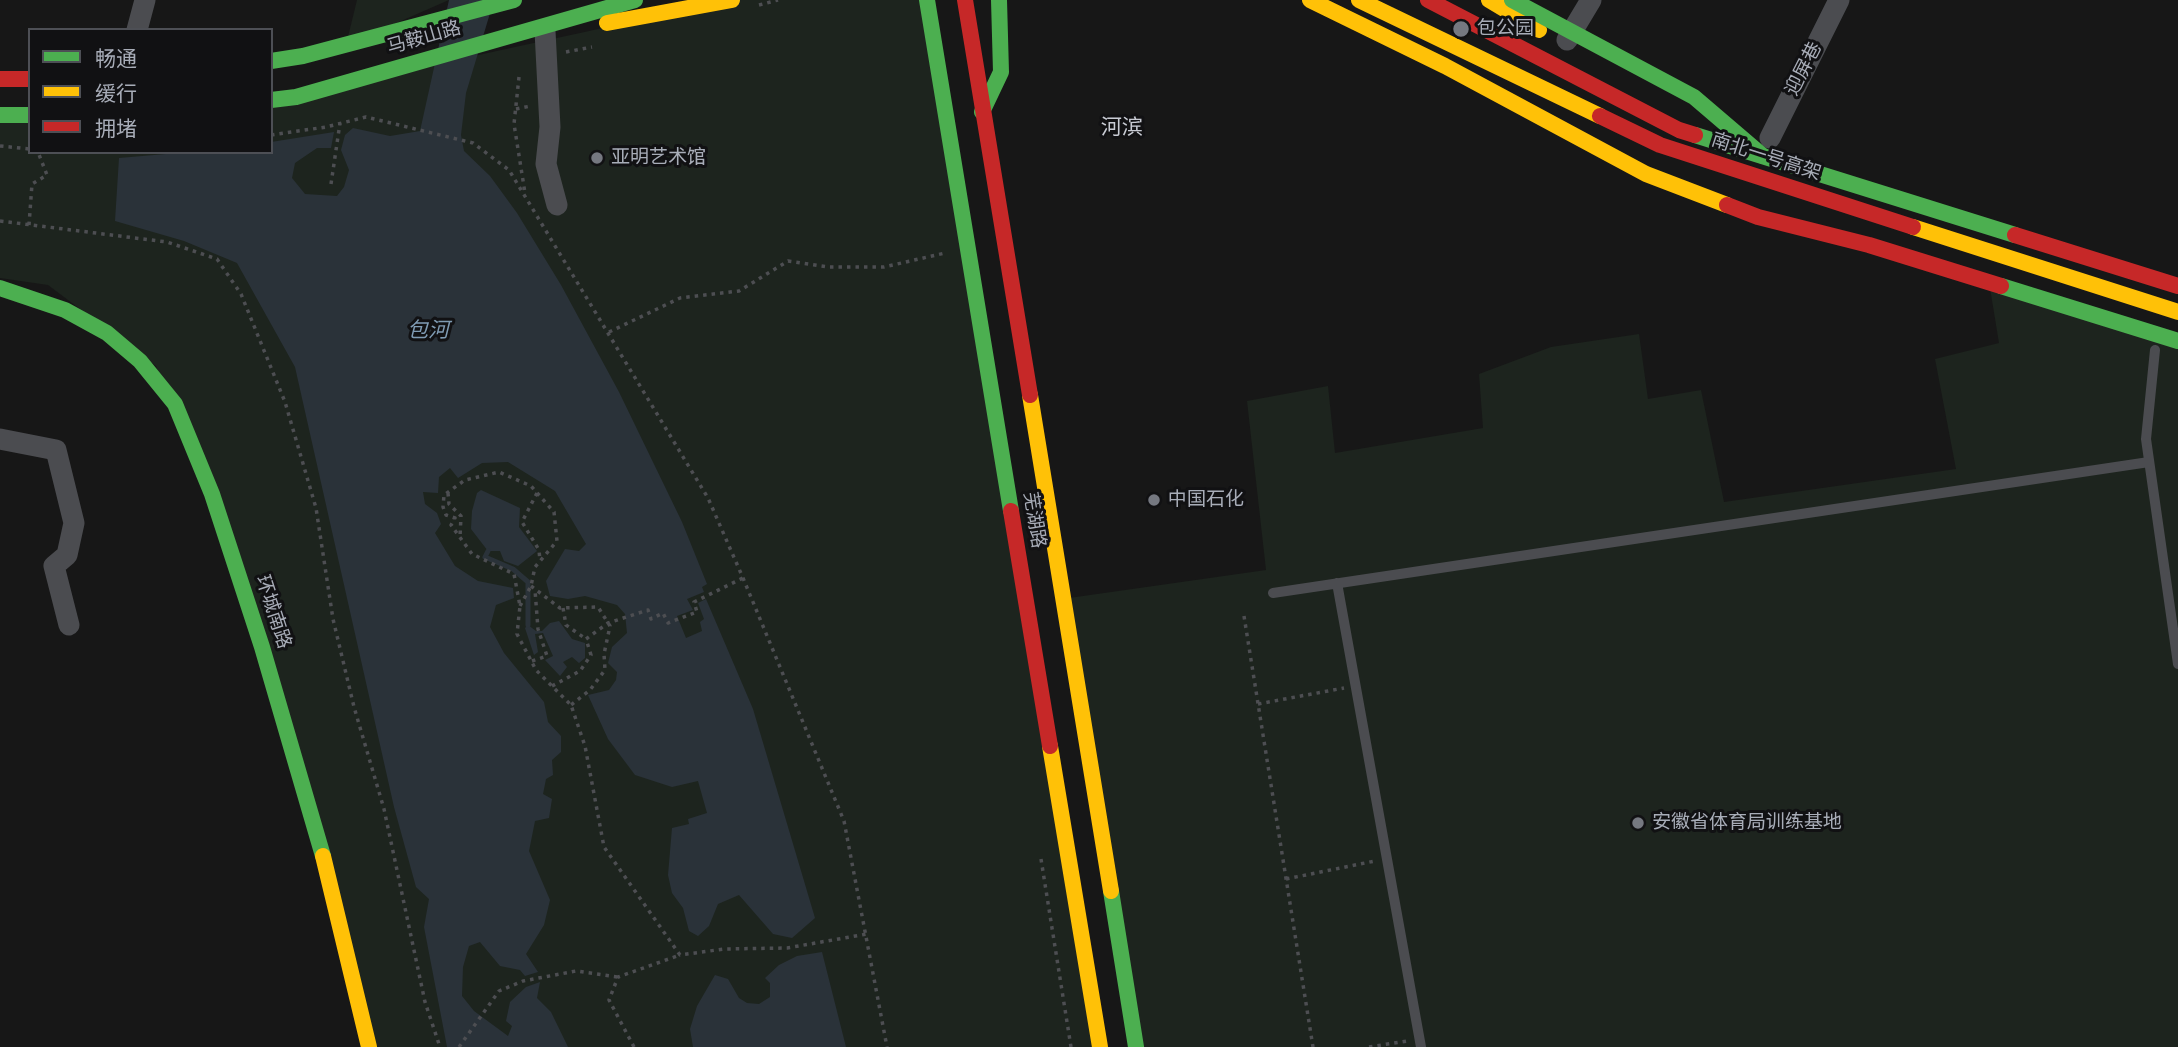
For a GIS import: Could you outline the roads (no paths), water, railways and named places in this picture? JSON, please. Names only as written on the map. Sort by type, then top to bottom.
[{"type":"main road","name":"马鞍山路","points":[[273,100],[296,97],[635,0]]},
{"type":"main road","points":[[512,35],[625,21],[732,0]]},
{"type":"main road","name":"芜湖路","points":[[927,0],[1100,1047]]},
{"type":"main road","name":"芜湖路","points":[[965,0],[1136,1047]]},
{"type":"main road","points":[[982,112],[1001,72],[999,0]]},
{"type":"main road","points":[[1310,0],[1445,66],[1646,174],[1758,217],[1870,245],[2178,341]]},
{"type":"main road","name":"南北一号高架","points":[[1359,0],[1660,145],[2178,312]]},
{"type":"main road","name":"南北一号高架","points":[[1428,0],[1679,130],[1772,146],[2178,286]]},
{"type":"main road","points":[[1489,0],[1563,46],[1653,94]]},
{"type":"main road","points":[[1513,0],[1693,97],[1772,146]]},
{"type":"main road","points":[[1524,0],[1690,101],[1772,146]]},
{"type":"main road","name":"马鞍山路","points":[[273,61],[303,56],[508,1]]},
{"type":"main road","points":[[0,79],[28,79]]},
{"type":"main road","points":[[1686,112],[1772,146]]},
{"type":"main road","points":[[0,115],[28,115]]},
{"type":"main road","points":[[1870,245],[1959,284],[2178,353]]},
{"type":"main road","name":"环城南路","points":[[0,288],[65,310],[107,333],[140,361],[179,413],[212,494],[262,647],[334,895],[369,1047]]},
{"type":"street","points":[[138,28],[145,0]]},
{"type":"street","points":[[1563,46],[1591,0]]},
{"type":"street","name":"迎屏巷","points":[[1772,146],[1839,0]]},
{"type":"street","points":[[545,31],[550,127],[546,164],[557,205]]},
{"type":"street","points":[[0,439],[56,450],[74,523],[67,555],[54,566],[69,625]]},
{"type":"lane","points":[[2155,350],[2146,439],[2178,664]]},
{"type":"lane","points":[[1273,593],[2149,462]]},
{"type":"lane","points":[[1337,583],[1420,1043]]},
{"type":"water","name":"包河","points":[[449,0],[494,0],[466,93],[461,135],[464,151],[490,176],[517,213],[561,285],[619,392],[682,522],[707,584],[702,587],[704,592],[687,599],[693,610],[677,616],[686,638],[702,631],[700,622],[704,619],[698,603],[706,599],[753,709],[815,918],[792,938],[773,934],[739,895],[718,904],[709,926],[698,936],[689,931],[683,908],[672,893],[668,875],[672,828],[689,824],[688,819],[707,813],[698,781],[672,787],[635,775],[608,739],[588,695],[609,690],[616,680],[617,672],[608,663],[612,647],[627,633],[625,614],[617,605],[585,596],[568,599],[550,596],[546,581],[565,549],[579,551],[586,544],[555,491],[508,462],[482,463],[458,478],[450,468],[439,477],[438,493],[423,492],[425,504],[437,513],[441,524],[435,533],[455,566],[478,581],[513,588],[514,598],[496,605],[490,627],[504,653],[544,702],[548,722],[561,736],[561,752],[552,760],[553,775],[546,779],[543,794],[552,799],[549,818],[535,821],[529,851],[550,900],[544,925],[526,954],[538,972],[525,976],[520,970],[500,966],[480,942],[469,946],[463,967],[462,996],[474,1011],[508,1036],[512,1026],[506,1021],[510,1002],[526,987],[540,982],[537,998],[551,1012],[568,1047],[447,1047],[424,927],[429,899],[416,887],[394,807],[295,367],[237,263],[184,241],[115,221],[119,158],[166,154],[273,154],[273,142],[334,132],[331,148],[317,148],[295,163],[292,178],[305,194],[337,196],[344,187],[349,170],[341,150],[345,135],[353,128],[390,136],[420,131]]},
{"type":"water","points":[[481,490],[520,508],[519,527],[537,551],[518,566],[504,561],[500,551],[488,551],[471,529],[472,511],[477,493]]},
{"type":"water","points":[[559,621],[572,639],[585,643],[585,658],[579,663],[572,657],[563,662],[567,667],[560,676],[545,660],[553,656],[543,633],[535,634],[538,652],[534,655],[525,628],[528,625],[536,631],[542,631],[550,623]]},
{"type":"water","points":[[822,952],[846,1047],[693,1047],[690,1029],[697,1006],[715,975],[728,979],[739,998],[747,1003],[759,1004],[770,997],[770,983],[765,978],[779,965],[797,956]]},
{"type":"waterway","points":[[488,551],[485,557],[513,569],[528,582],[528,625]]},
{"type":"place","name":"包公园","points":[[1461,29]]},
{"type":"place","name":"亚明艺术馆","points":[[597,158]]},
{"type":"place","name":"中国石化","points":[[1154,500]]},
{"type":"place","name":"安徽省体育局训练基地","points":[[1638,823]]},
{"type":"district","name":"河滨","points":[[1122,128]]}]
